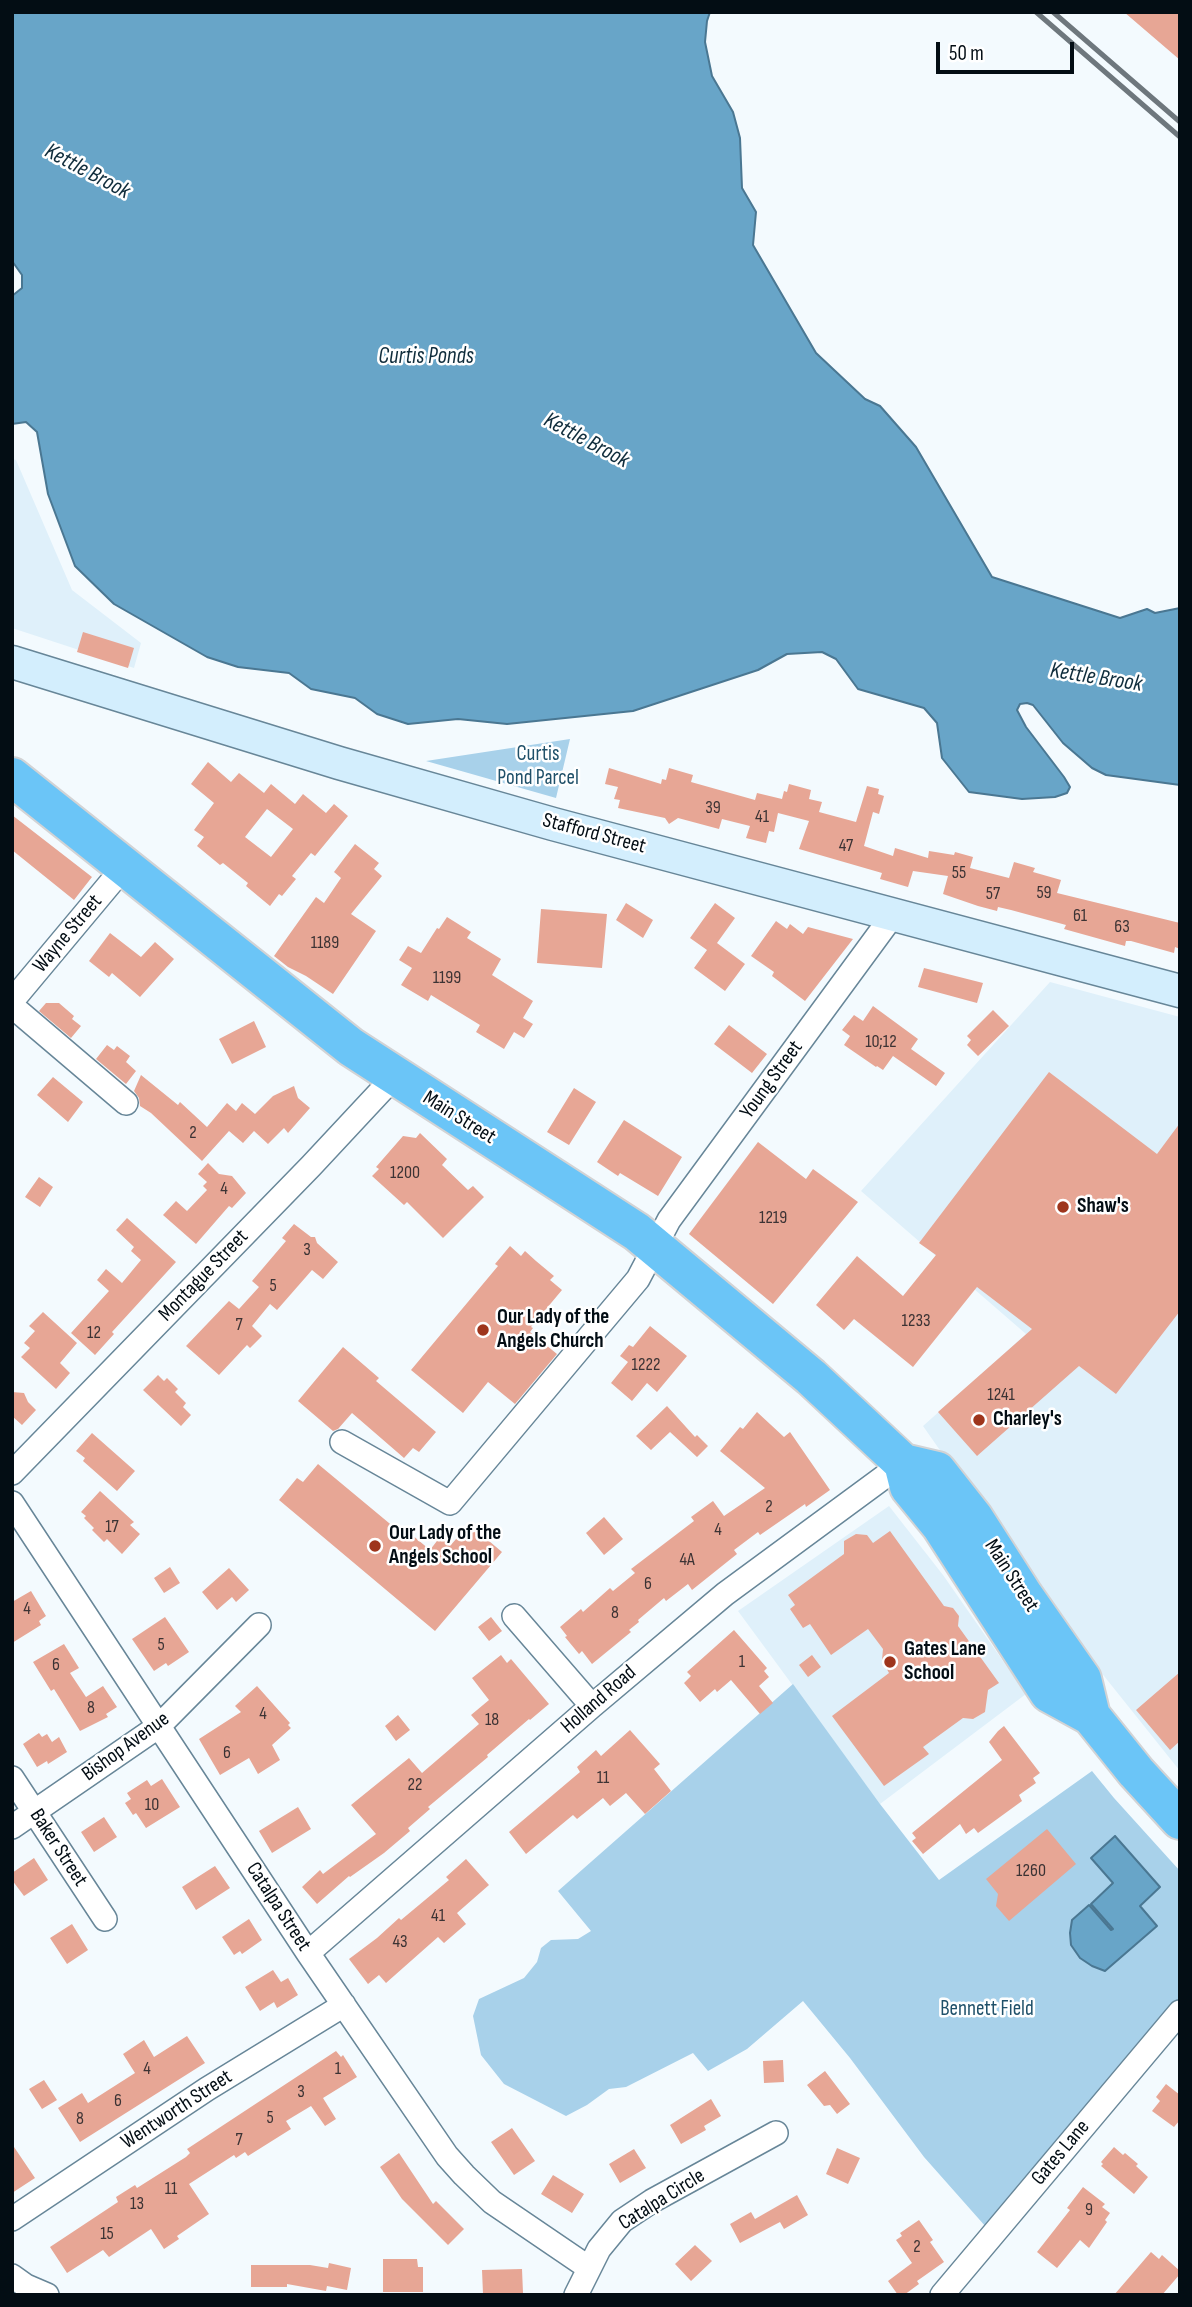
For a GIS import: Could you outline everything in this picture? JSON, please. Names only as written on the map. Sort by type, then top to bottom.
[{"type":"highway","name":"Main Street","points":[[12,777],[318,1022],[394,1077],[637,1232],[811,1377],[903,1463],[936,1471],[964,1505],[1082,1679],[1091,1716],[1143,1781],[1180,1820]]},
{"type":"main road","name":"Stafford Street","points":[[12,662],[339,763],[553,824],[1180,991]]},
{"type":"street","name":"Wayne Street","points":[[12,1004],[124,867]]},
{"type":"street","name":"Young Street","points":[[342,1441],[450,1503],[638,1279],[669,1220],[893,915]]},
{"type":"street","points":[[12,1004],[126,1103]]},
{"type":"street","name":"Montague Street","points":[[12,1473],[394,1077]]},
{"type":"street","name":"Holland Road","points":[[308,1953],[725,1594],[903,1463]]},
{"type":"street","name":"Catalpa Street","points":[[12,1503],[308,1953],[440,2146],[464,2175],[492,2202],[589,2268]]},
{"type":"street","points":[[514,1615],[592,1706]]},
{"type":"street","name":"Bishop Avenue","points":[[12,1827],[159,1726],[259,1625]]},
{"type":"street","name":"Baker Street","points":[[12,1778],[105,1919]]},
{"type":"street","name":"Wentworth Street","points":[[12,2219],[207,2089],[344,2005]]},
{"type":"street","name":"Gates Lane","points":[[942,2295],[1180,2012]]},
{"type":"street","name":"Catalpa Circle","points":[[576,2295],[605,2241],[632,2214],[776,2133]]},
{"type":"street","points":[[12,2276],[26,2286],[47,2295]]},
{"type":"shaded area","points":[[12,459],[16,460],[72,590],[141,643],[134,668],[12,628]]},
{"type":"shaded area","points":[[1050,982],[1180,1017],[1180,1771],[1056,1616],[923,1426],[1026,1334],[861,1191]]},
{"type":"shaded area","name":"Gates Lane School","points":[[889,1506],[943,1575],[1026,1694],[880,1804],[738,1611]]},
{"type":"green space","name":"Curtis Pond Parcel","points":[[570,739],[556,798],[426,761]]},
{"type":"green space","name":"Bennett Field","points":[[793,1684],[939,1880],[1092,1771],[1180,1871],[1180,1997],[986,2227],[924,2157],[850,2058],[803,2001],[747,2049],[708,2071],[693,2053],[626,2087],[609,2089],[566,2116],[504,2084],[481,2055],[473,2016],[479,1999],[524,1978],[537,1962],[541,1948],[551,1940],[578,1939],[591,1931],[558,1891]]},
{"type":"water","name":"Curtis Ponds","points":[[12,12],[710,12],[705,42],[712,76],[733,112],[740,138],[742,188],[756,212],[753,245],[816,353],[865,399],[880,406],[916,447],[992,577],[1120,618],[1147,609],[1155,613],[1180,608],[1180,785],[1106,775],[1092,768],[1063,743],[1033,705],[1027,703],[1020,704],[1017,710],[1026,727],[1064,777],[1070,787],[1067,793],[1055,797],[1022,799],[969,792],[942,758],[937,723],[924,708],[858,689],[836,659],[822,652],[787,654],[758,670],[633,711],[507,724],[458,719],[408,724],[377,714],[355,698],[311,689],[289,673],[238,667],[207,657],[114,604],[75,566],[48,494],[37,432],[26,422],[12,424],[12,296],[22,288],[22,275],[12,261]]},
{"type":"water","points":[[1115,1836],[1160,1887],[1140,1906],[1157,1926],[1105,1971],[1080,1958],[1071,1945],[1070,1933],[1072,1920],[1089,1905],[1111,1930],[1113,1929],[1091,1904],[1113,1883],[1091,1858]]},
{"type":"building","points":[[1124,12],[1180,12],[1180,60]]},
{"type":"building","points":[[83,632],[134,648],[128,668],[77,652]]},
{"type":"building","points":[[208,762],[231,782],[239,773],[264,793],[271,784],[295,804],[303,794],[326,813],[334,804],[348,816],[315,856],[311,853],[292,876],[296,879],[270,906],[246,886],[248,883],[197,846],[204,837],[194,830],[214,803],[191,784]],"holes":[[[267,809],[293,829],[271,857],[245,837]]]},
{"type":"building","points":[[609,768],[661,784],[662,779],[666,780],[669,768],[693,775],[691,782],[755,800],[757,793],[782,799],[789,784],[811,790],[809,799],[822,802],[819,812],[856,822],[867,786],[879,789],[878,794],[884,796],[879,814],[873,812],[864,846],[893,856],[895,848],[928,858],[929,851],[954,855],[955,852],[973,857],[970,868],[1009,878],[1014,862],[1035,868],[1033,872],[1061,880],[1057,893],[1180,923],[1180,949],[1175,947],[1174,953],[1131,941],[1126,941],[1125,946],[1064,929],[1066,925],[1011,910],[998,907],[997,911],[978,906],[943,894],[948,876],[913,871],[908,887],[880,879],[882,873],[799,849],[809,821],[778,813],[774,832],[769,831],[766,843],[746,838],[750,826],[722,819],[719,829],[678,818],[669,824],[665,818],[618,808],[620,800],[614,799],[618,787],[605,784]]},
{"type":"building","points":[[12,815],[92,877],[74,900],[12,850]]},
{"type":"building","points":[[355,844],[379,863],[374,869],[382,876],[351,914],[376,931],[333,994],[274,956],[316,897],[324,903],[341,878],[334,872]]},
{"type":"building","points":[[626,903],[653,920],[643,938],[616,920]]},
{"type":"building","points":[[715,903],[735,918],[717,943],[745,964],[725,991],[694,968],[707,950],[690,938]]},
{"type":"building","points":[[541,909],[607,914],[602,968],[537,963]]},
{"type":"building","points":[[447,917],[471,932],[467,938],[501,959],[492,975],[533,1001],[523,1018],[533,1024],[524,1038],[514,1032],[504,1049],[476,1032],[480,1025],[431,995],[428,1001],[401,985],[412,968],[399,960],[408,946],[421,953]]},
{"type":"building","points":[[776,921],[787,929],[790,924],[803,934],[808,927],[853,939],[805,1001],[772,976],[774,972],[751,956]]},
{"type":"building","points":[[110,933],[141,957],[155,942],[174,959],[140,997],[112,973],[109,977],[89,961]]},
{"type":"building","points":[[924,968],[983,983],[977,1003],[918,987]]},
{"type":"building","points":[[46,1003],[59,1003],[74,1016],[72,1019],[81,1026],[71,1038],[39,1011]]},
{"type":"building","points":[[873,1006],[918,1039],[911,1049],[945,1073],[936,1086],[893,1056],[883,1070],[844,1045],[850,1036],[842,1030],[854,1015],[863,1021]]},
{"type":"building","points":[[993,1010],[1009,1026],[978,1056],[967,1045],[971,1040],[967,1036]]},
{"type":"building","points":[[254,1021],[266,1047],[232,1064],[219,1039]]},
{"type":"building","points":[[729,1025],[767,1054],[752,1073],[714,1044]]},
{"type":"building","points":[[107,1045],[114,1050],[117,1046],[130,1056],[126,1062],[136,1071],[126,1084],[96,1059]]},
{"type":"building","name":"Shaw's","points":[[1049,1072],[1157,1154],[1180,1123],[1180,1311],[1116,1394],[1079,1366],[977,1456],[938,1412],[1032,1329],[977,1287],[913,1367],[854,1319],[844,1330],[816,1305],[857,1256],[903,1296],[936,1255],[919,1243]]},
{"type":"building","points":[[141,1075],[178,1105],[180,1102],[207,1127],[227,1103],[236,1111],[242,1103],[255,1114],[273,1096],[294,1086],[298,1098],[310,1108],[288,1133],[284,1128],[268,1144],[254,1131],[243,1143],[229,1131],[202,1161],[140,1106],[134,1091]]},
{"type":"building","points":[[53,1077],[83,1102],[68,1122],[37,1095]]},
{"type":"building","points":[[574,1088],[596,1102],[569,1145],[547,1132]]},
{"type":"building","points":[[624,1120],[682,1157],[658,1196],[597,1162]]},
{"type":"building","points":[[420,1133],[447,1159],[442,1165],[468,1190],[473,1186],[484,1197],[443,1238],[407,1202],[404,1205],[372,1176],[379,1169],[376,1167],[403,1136],[416,1138]]},
{"type":"building","points":[[758,1142],[806,1179],[813,1169],[858,1202],[773,1304],[689,1234]]},
{"type":"building","points":[[208,1163],[219,1174],[232,1176],[246,1193],[232,1208],[229,1206],[196,1244],[163,1215],[176,1201],[187,1211],[207,1190],[203,1186],[207,1182],[198,1174]]},
{"type":"building","points":[[39,1177],[53,1187],[40,1207],[25,1197]]},
{"type":"building","points":[[127,1218],[176,1262],[112,1332],[114,1334],[95,1355],[71,1333],[109,1291],[97,1280],[106,1269],[122,1283],[141,1260],[131,1251],[134,1247],[116,1230]]},
{"type":"building","points":[[294,1224],[311,1237],[315,1237],[317,1243],[338,1262],[323,1279],[312,1270],[277,1310],[270,1304],[252,1326],[262,1336],[250,1348],[247,1345],[219,1375],[186,1346],[229,1301],[239,1309],[259,1287],[252,1281],[286,1241],[282,1238]]},
{"type":"building","name":"Our Lady of the Angels Church","points":[[510,1246],[521,1256],[525,1251],[554,1276],[550,1280],[562,1290],[531,1327],[533,1328],[530,1332],[557,1354],[515,1404],[488,1382],[463,1413],[411,1370],[498,1266],[495,1264]]},
{"type":"building","points":[[43,1312],[77,1343],[60,1363],[70,1373],[56,1389],[21,1357],[30,1348],[24,1343],[35,1331],[29,1326]]},
{"type":"building","points":[[650,1326],[687,1356],[657,1392],[647,1383],[632,1401],[611,1383],[628,1362],[620,1356],[629,1345],[633,1347]]},
{"type":"building","points":[[343,1347],[379,1378],[376,1381],[436,1432],[419,1452],[413,1448],[404,1458],[352,1413],[333,1431],[298,1401]]},
{"type":"building","points":[[158,1375],[164,1381],[167,1378],[178,1389],[175,1392],[186,1403],[183,1407],[191,1415],[181,1426],[143,1390]]},
{"type":"building","points":[[12,1392],[24,1393],[36,1410],[22,1425],[12,1416]]},
{"type":"building","points":[[667,1406],[695,1437],[697,1435],[708,1446],[697,1457],[670,1432],[651,1450],[636,1436]]},
{"type":"building","points":[[757,1412],[784,1437],[790,1432],[830,1490],[760,1535],[758,1532],[734,1550],[737,1554],[692,1590],[688,1584],[666,1601],[664,1598],[638,1620],[629,1630],[631,1632],[592,1664],[582,1651],[579,1654],[560,1627],[581,1609],[583,1612],[610,1588],[613,1591],[635,1573],[631,1569],[694,1521],[691,1517],[713,1501],[724,1516],[765,1488],[720,1451]]},
{"type":"building","points":[[92,1433],[135,1471],[117,1491],[83,1461],[85,1458],[76,1451]]},
{"type":"building","points":[[318,1464],[401,1533],[405,1529],[430,1550],[440,1537],[450,1546],[469,1524],[502,1552],[435,1631],[279,1500],[297,1478],[303,1482]]},
{"type":"building","points":[[100,1491],[134,1522],[130,1525],[140,1534],[122,1554],[107,1539],[104,1542],[92,1530],[94,1528],[81,1512]]},
{"type":"building","points":[[604,1517],[623,1539],[604,1555],[586,1533]]},
{"type":"building","points":[[890,1531],[944,1606],[953,1608],[959,1616],[958,1626],[999,1683],[988,1690],[985,1712],[973,1719],[963,1718],[923,1747],[929,1754],[884,1786],[832,1716],[889,1673],[882,1660],[883,1649],[868,1629],[831,1655],[810,1624],[803,1628],[790,1609],[795,1605],[788,1595],[844,1554],[844,1541],[856,1534],[867,1535],[873,1543]]},
{"type":"building","points":[[170,1567],[180,1583],[164,1593],[154,1578]]},
{"type":"building","points":[[229,1568],[249,1590],[236,1602],[232,1597],[217,1610],[202,1592]]},
{"type":"building","points":[[31,1591],[46,1616],[39,1621],[41,1625],[12,1643],[12,1602]]},
{"type":"building","points":[[165,1617],[189,1652],[168,1666],[166,1663],[154,1671],[132,1639]]},
{"type":"building","points":[[491,1617],[502,1631],[489,1641],[478,1627]]},
{"type":"building","points":[[734,1630],[767,1668],[764,1671],[769,1677],[759,1686],[773,1703],[760,1714],[731,1680],[700,1702],[684,1683],[691,1676],[687,1672]]},
{"type":"building","points":[[64,1644],[79,1668],[70,1673],[86,1697],[103,1686],[117,1707],[106,1714],[108,1717],[80,1731],[54,1689],[51,1691],[33,1662]]},
{"type":"building","points":[[501,1655],[507,1663],[511,1659],[549,1704],[428,1807],[430,1809],[408,1828],[410,1831],[384,1853],[349,1876],[317,1904],[302,1887],[320,1870],[323,1874],[376,1834],[351,1805],[409,1758],[422,1773],[479,1724],[471,1715],[489,1700],[472,1678]]},
{"type":"building","points":[[812,1655],[821,1667],[808,1677],[799,1665]]},
{"type":"building","points":[[1180,1672],[1180,1741],[1170,1750],[1136,1710]]},
{"type":"building","points":[[257,1686],[290,1723],[288,1725],[291,1728],[272,1745],[280,1760],[258,1774],[249,1758],[220,1775],[199,1739],[241,1712],[235,1706]]},
{"type":"building","points":[[398,1715],[410,1730],[396,1741],[385,1726]]},
{"type":"building","points":[[1004,1726],[1040,1773],[1033,1778],[1036,1783],[1019,1795],[1022,1801],[978,1833],[974,1828],[966,1834],[960,1824],[923,1854],[912,1841],[916,1838],[912,1833],[1002,1760],[989,1742]]},
{"type":"building","points":[[630,1730],[660,1764],[654,1769],[671,1791],[645,1814],[626,1793],[610,1806],[603,1798],[577,1819],[573,1815],[526,1854],[509,1832],[580,1772],[577,1767],[596,1750],[601,1756]]},
{"type":"building","points":[[39,1733],[42,1737],[47,1734],[52,1742],[59,1737],[67,1752],[48,1764],[47,1761],[37,1767],[23,1744]]},
{"type":"building","points":[[162,1779],[180,1807],[146,1828],[125,1803],[131,1799],[127,1793],[147,1780],[151,1786]]},
{"type":"building","points":[[298,1807],[311,1829],[272,1853],[259,1831]]},
{"type":"building","points":[[104,1817],[117,1837],[94,1852],[81,1832]]},
{"type":"building","points":[[1047,1829],[1076,1864],[1009,1921],[996,1906],[998,1894],[986,1879]]},
{"type":"building","points":[[34,1858],[48,1880],[24,1896],[12,1880],[12,1873]]},
{"type":"building","points":[[466,1859],[489,1885],[457,1913],[466,1924],[444,1943],[438,1937],[386,1983],[379,1975],[368,1984],[349,1959],[449,1880],[446,1877]]},
{"type":"building","points":[[215,1866],[230,1888],[196,1910],[182,1887]]},
{"type":"building","points":[[249,1919],[262,1940],[242,1954],[240,1951],[234,1955],[222,1937]]},
{"type":"building","points":[[72,1924],[88,1950],[67,1964],[50,1938]]},
{"type":"building","points":[[273,1970],[281,1982],[288,1978],[298,1995],[277,2008],[274,2002],[260,2011],[245,1987]]},
{"type":"building","points":[[187,2036],[205,2063],[80,2142],[58,2108],[82,2093],[88,2103],[135,2073],[123,2054],[144,2040],[154,2057]]},
{"type":"building","points":[[336,2051],[341,2057],[343,2055],[357,2077],[323,2098],[336,2119],[325,2126],[311,2106],[286,2121],[291,2129],[248,2156],[245,2152],[236,2158],[234,2155],[189,2184],[209,2214],[177,2236],[179,2239],[164,2249],[151,2229],[109,2257],[103,2250],[67,2273],[50,2247],[118,2202],[116,2197],[135,2185],[137,2188],[186,2157],[190,2153],[187,2149]]},
{"type":"building","points":[[783,2060],[784,2082],[764,2083],[763,2061]]},
{"type":"building","points":[[825,2071],[850,2104],[837,2114],[830,2105],[824,2106],[807,2085]]},
{"type":"building","points":[[44,2080],[57,2100],[42,2109],[29,2089]]},
{"type":"building","points":[[1166,2084],[1180,2095],[1180,2120],[1174,2127],[1152,2111],[1160,2101],[1156,2097]]},
{"type":"building","points":[[711,2099],[721,2116],[704,2126],[706,2130],[681,2144],[670,2125]]},
{"type":"building","points":[[512,2128],[535,2161],[514,2175],[491,2142]]},
{"type":"building","points":[[12,2144],[35,2178],[12,2193]]},
{"type":"building","points":[[1114,2147],[1138,2164],[1136,2166],[1148,2177],[1134,2194],[1101,2166],[1101,2162]]},
{"type":"building","points":[[837,2148],[860,2158],[848,2184],[826,2174]]},
{"type":"building","points":[[634,2149],[646,2168],[620,2183],[609,2164]]},
{"type":"building","points":[[399,2153],[433,2204],[436,2201],[464,2229],[448,2245],[402,2199],[380,2167]]},
{"type":"building","points":[[553,2175],[584,2194],[572,2213],[541,2194]]},
{"type":"building","points":[[1083,2187],[1105,2204],[1102,2207],[1110,2213],[1089,2248],[1080,2240],[1057,2268],[1037,2252],[1070,2210],[1067,2208]]},
{"type":"building","points":[[797,2195],[808,2215],[784,2229],[780,2222],[740,2243],[730,2224],[751,2212],[755,2219]]},
{"type":"building","points":[[919,2220],[944,2262],[917,2281],[919,2284],[904,2295],[898,2295],[888,2281],[912,2263],[896,2240],[902,2236],[900,2233]]},
{"type":"building","points":[[695,2245],[712,2261],[691,2281],[675,2264]]},
{"type":"building","points":[[1151,2252],[1159,2259],[1162,2255],[1180,2274],[1162,2295],[1114,2295]]},
{"type":"building","points":[[383,2259],[417,2259],[418,2267],[423,2267],[423,2292],[383,2292]]},
{"type":"building","points":[[329,2263],[351,2268],[347,2290],[327,2286],[326,2291],[287,2284],[287,2287],[251,2287],[251,2265],[310,2265],[328,2268]]},
{"type":"building","points":[[522,2269],[523,2293],[483,2294],[482,2270]]},
{"type":"railway","points":[[1036,12],[1180,137]]},
{"type":"railway","points":[[1053,12],[1180,122]]},
{"type":"place","name":"Shaw's","points":[[1063,1207]]},
{"type":"place","name":"Our Lady of the Angels Church","points":[[483,1330]]},
{"type":"place","name":"Charley's","points":[[979,1420]]},
{"type":"place","name":"Our Lady of the Angels School","points":[[375,1546]]},
{"type":"place","name":"Gates Lane School","points":[[890,1662]]},
{"type":"water label","name":"Kettle Brook","points":[[87,172]]},
{"type":"water label","name":"Kettle Brook","points":[[586,441]]},
{"type":"water label","name":"Kettle Brook","points":[[1096,678]]}]
